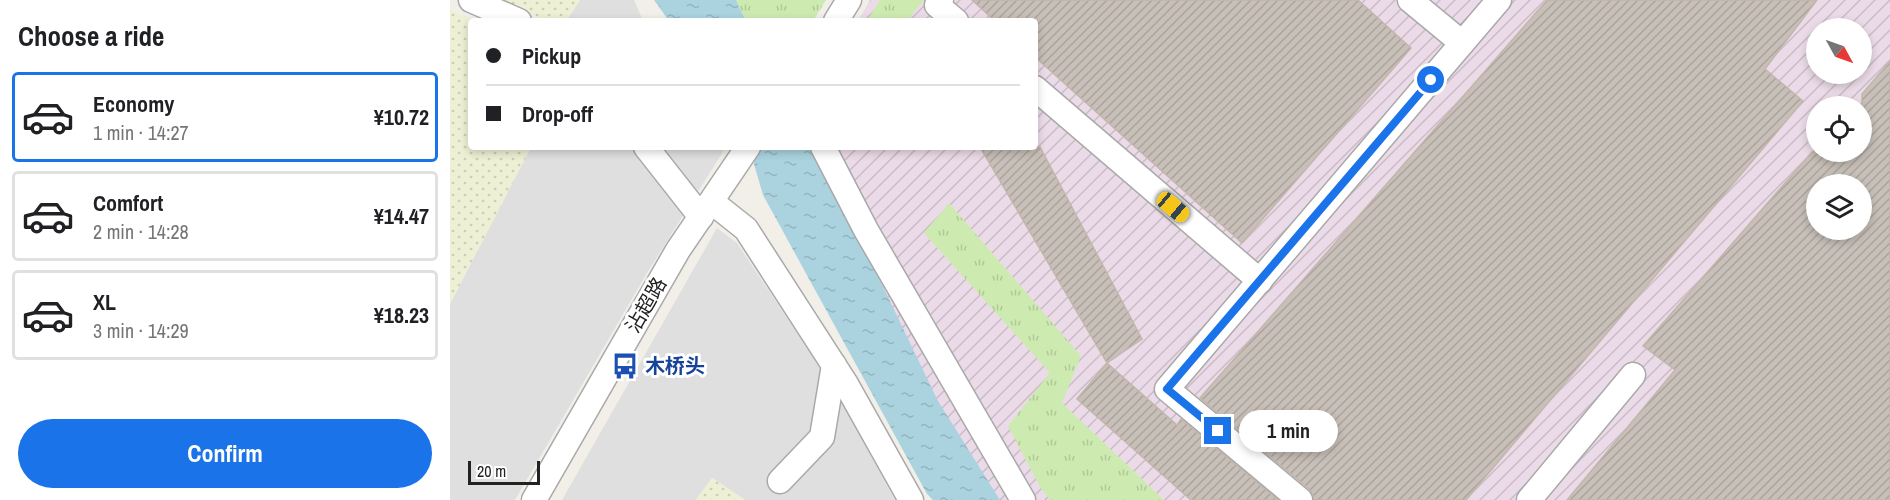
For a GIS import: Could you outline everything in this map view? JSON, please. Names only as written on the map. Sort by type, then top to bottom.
[{"type":"street","points":[[471,0],[512,18]]},
{"type":"street","points":[[839,18],[849,0]]},
{"type":"street","points":[[941,0],[937,4],[953,18]]},
{"type":"street","points":[[1410,0],[1462,43]]},
{"type":"street","points":[[1300,500],[1167,389],[1499,0]]},
{"type":"street","points":[[1038,91],[1260,281]]},
{"type":"street","points":[[649,150],[707,209],[746,229],[846,384],[911,500]]},
{"type":"street","points":[[825,150],[866,230],[1023,500]]},
{"type":"street","name":"沾超路","points":[[534,500],[678,250],[746,151]]},
{"type":"street","points":[[780,481],[822,436],[834,365]]},
{"type":"street","points":[[1529,500],[1633,375]]},
{"type":"shaded area","points":[[580,0],[634,0],[642,18],[568,18]]},
{"type":"shaded area","points":[[870,0],[1890,0],[1890,500],[980,500],[799,150],[1038,150],[1038,18],[860,18]]},
{"type":"shaded area","points":[[529,150],[724,150],[647,273],[515,500],[450,500],[450,304]]},
{"type":"shaded area","points":[[717,228],[737,243],[807,348],[840,400],[895,500],[745,500],[712,478],[696,500],[562,500]]},
{"type":"green space","points":[[498,0],[580,0],[568,18],[540,18]]},
{"type":"green space","points":[[736,0],[826,0],[815,18],[745,18]]},
{"type":"green space","points":[[880,0],[924,0],[909,18],[869,18]]},
{"type":"green space","points":[[450,10],[470,18],[468,150],[529,150],[450,304]]},
{"type":"green space","points":[[949,203],[1081,356],[1062,403],[1164,500],[1050,500],[1040,487],[1008,426],[1050,373],[924,233]]},
{"type":"green space","points":[[712,478],[745,500],[696,500]]},
{"type":"water","points":[[654,0],[736,0],[745,18],[667,18]]},
{"type":"water","points":[[750,150],[814,150],[848,214],[938,401],[1000,500],[933,500],[927,494],[763,195]]},
{"type":"building","points":[[972,0],[1358,0],[1411,48],[1242,243],[1038,60],[1038,18],[992,18]]},
{"type":"building","points":[[1547,0],[1817,0],[1765,69],[1803,101],[1466,500],[1314,500],[1309,489],[1200,398]]},
{"type":"building","points":[[1890,61],[1890,500],[1567,500],[1675,370],[1643,346],[1806,159],[1806,162],[1872,162],[1872,96],[1862,96]]},
{"type":"building","points":[[1040,147],[1142,339],[1107,363],[982,150],[1038,150]]},
{"type":"building","points":[[1107,363],[1177,425],[1181,419],[1278,500],[1191,500],[1077,399]]},
{"type":"place","name":"木桥头","points":[[625,366]]},
{"type":"route","points":[[1218,431],[1167,389],[1431,80]]}]
